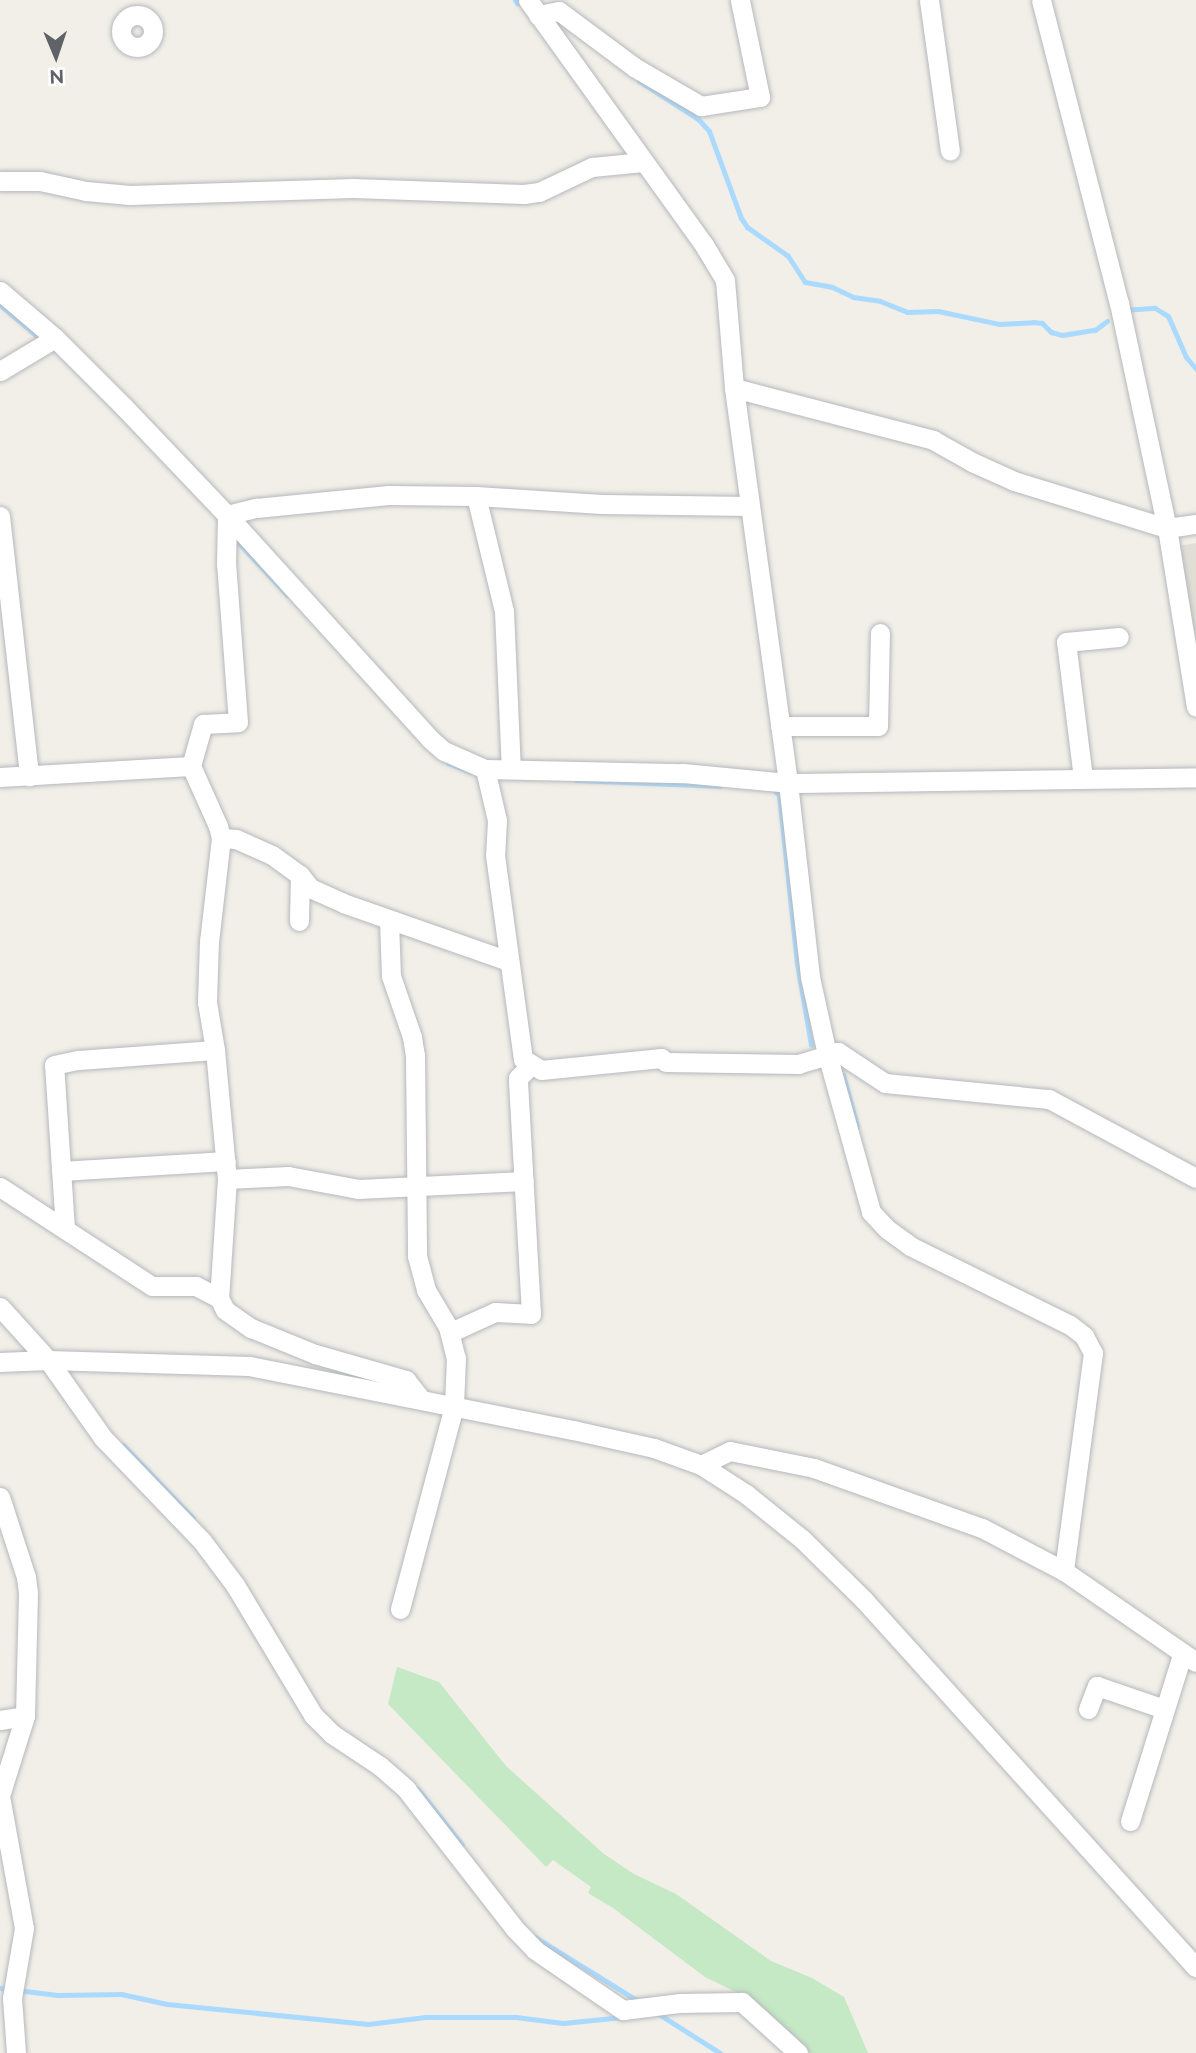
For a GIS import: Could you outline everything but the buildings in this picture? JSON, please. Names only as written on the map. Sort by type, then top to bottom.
[{"type":"street","points":[[533,7],[559,11],[634,67],[701,106],[760,97],[740,0]]},
{"type":"street","points":[[929,0],[950,151]]},
{"type":"street","points":[[1041,0],[1119,303],[1167,528],[1196,707]]},
{"type":"street","points":[[533,7],[704,245],[725,280],[734,387],[788,783],[810,977],[827,1054],[871,1212],[887,1229],[910,1246],[1070,1325],[1084,1336],[1093,1353],[1064,1570]]},
{"type":"street","points":[[0,181],[40,181],[86,191],[130,195],[353,188],[524,194],[539,191],[592,167],[643,162]]},
{"type":"street","points":[[2,297],[55,338],[227,515],[430,739],[444,751],[485,769],[788,783],[1196,777]]},
{"type":"street","points":[[0,372],[55,338]]},
{"type":"street","points":[[734,387],[933,440],[972,463],[1014,481],[1167,528],[1196,524]]},
{"type":"street","points":[[227,515],[256,508],[388,495],[476,496],[602,504],[750,506]]},
{"type":"street","points":[[476,496],[504,611],[511,769]]},
{"type":"street","points":[[227,515],[226,564],[238,722],[203,724],[191,766],[218,826],[220,838],[209,941],[207,1002],[215,1050],[226,1170],[219,1298],[225,1310],[251,1328],[315,1354],[406,1380],[421,1399]]},
{"type":"street","points":[[0,516],[29,776]]},
{"type":"street","points":[[780,726],[878,726],[880,633]]},
{"type":"street","points":[[1083,778],[1066,642],[1119,637]]},
{"type":"street","points":[[0,777],[191,766]]},
{"type":"street","points":[[485,769],[497,820],[495,855],[523,1059],[531,1065],[541,1070],[661,1058],[666,1062],[798,1065],[838,1052],[885,1083],[1049,1099],[1196,1178]]},
{"type":"street","points":[[220,838],[236,839],[272,855],[300,875],[310,888],[509,961]]},
{"type":"street","points":[[299,920],[300,875]]},
{"type":"street","points":[[389,919],[391,976],[412,1037],[415,1055],[417,1256],[426,1290],[450,1332],[456,1357],[454,1406],[400,1609]]},
{"type":"street","points":[[65,1229],[54,1065],[78,1060],[215,1050]]},
{"type":"street","points":[[450,1332],[495,1312],[531,1314],[518,1079],[531,1065]]},
{"type":"street","points":[[61,1171],[226,1170],[288,1176],[359,1189],[524,1181]]},
{"type":"street","points":[[0,1187],[152,1286],[196,1286],[219,1298]]},
{"type":"street","points":[[0,1307],[48,1360],[103,1438],[202,1541],[236,1584],[313,1715],[332,1734],[380,1766],[406,1789],[514,1929],[536,1950],[623,2010],[742,2002],[797,2053]]},
{"type":"street","points":[[0,1362],[48,1360],[249,1366],[654,1448],[701,1465],[746,1494],[802,1538],[864,1600],[1196,1967]]},
{"type":"street","points":[[701,1465],[730,1451],[814,1468],[982,1528],[1064,1570],[1189,1659],[1164,1709],[1130,1821]]},
{"type":"street","points":[[0,1497],[26,1577],[25,1716],[0,1796],[24,1928],[14,1989],[16,2053]]},
{"type":"street","points":[[1088,1709],[1097,1686],[1164,1709]]},
{"type":"street","points":[[0,1720],[25,1716]]},
{"type":"shaded area","points":[[1196,543],[1196,642],[1178,546]]},
{"type":"green space","points":[[397,1667],[439,1682],[506,1766],[604,1854],[634,1874],[676,1894],[771,1961],[812,1978],[844,1997],[868,2053],[809,2053],[742,1995],[705,1977],[613,1908],[588,1893],[591,1887],[553,1860],[546,1867],[388,1704]]},
{"type":"waterway","points":[[639,81],[698,119],[709,131],[741,218],[747,227],[788,256],[805,282],[832,287],[853,297],[880,301],[907,312],[938,311],[999,324],[1042,323],[1051,332],[1062,335],[1095,330],[1107,321]]},
{"type":"waterway","points":[[0,305],[38,337]]},
{"type":"waterway","points":[[1124,310],[1155,308],[1168,316],[1186,357],[1196,369]]},
{"type":"waterway","points":[[239,543],[287,595]]},
{"type":"waterway","points":[[448,763],[471,772]]},
{"type":"waterway","points":[[576,780],[720,786]]},
{"type":"waterway","points":[[772,788],[779,795],[797,963],[811,1045]]},
{"type":"waterway","points":[[843,1075],[857,1126]]},
{"type":"waterway","points":[[123,1445],[193,1518]]},
{"type":"waterway","points":[[418,1789],[462,1845]]},
{"type":"waterway","points":[[535,1937],[640,2002]]},
{"type":"waterway","points":[[0,1988],[58,1995],[121,1994],[167,2004],[368,2024],[426,2017],[516,2017],[563,2023],[623,2017]]},
{"type":"waterway","points":[[657,2013],[720,2053]]}]
